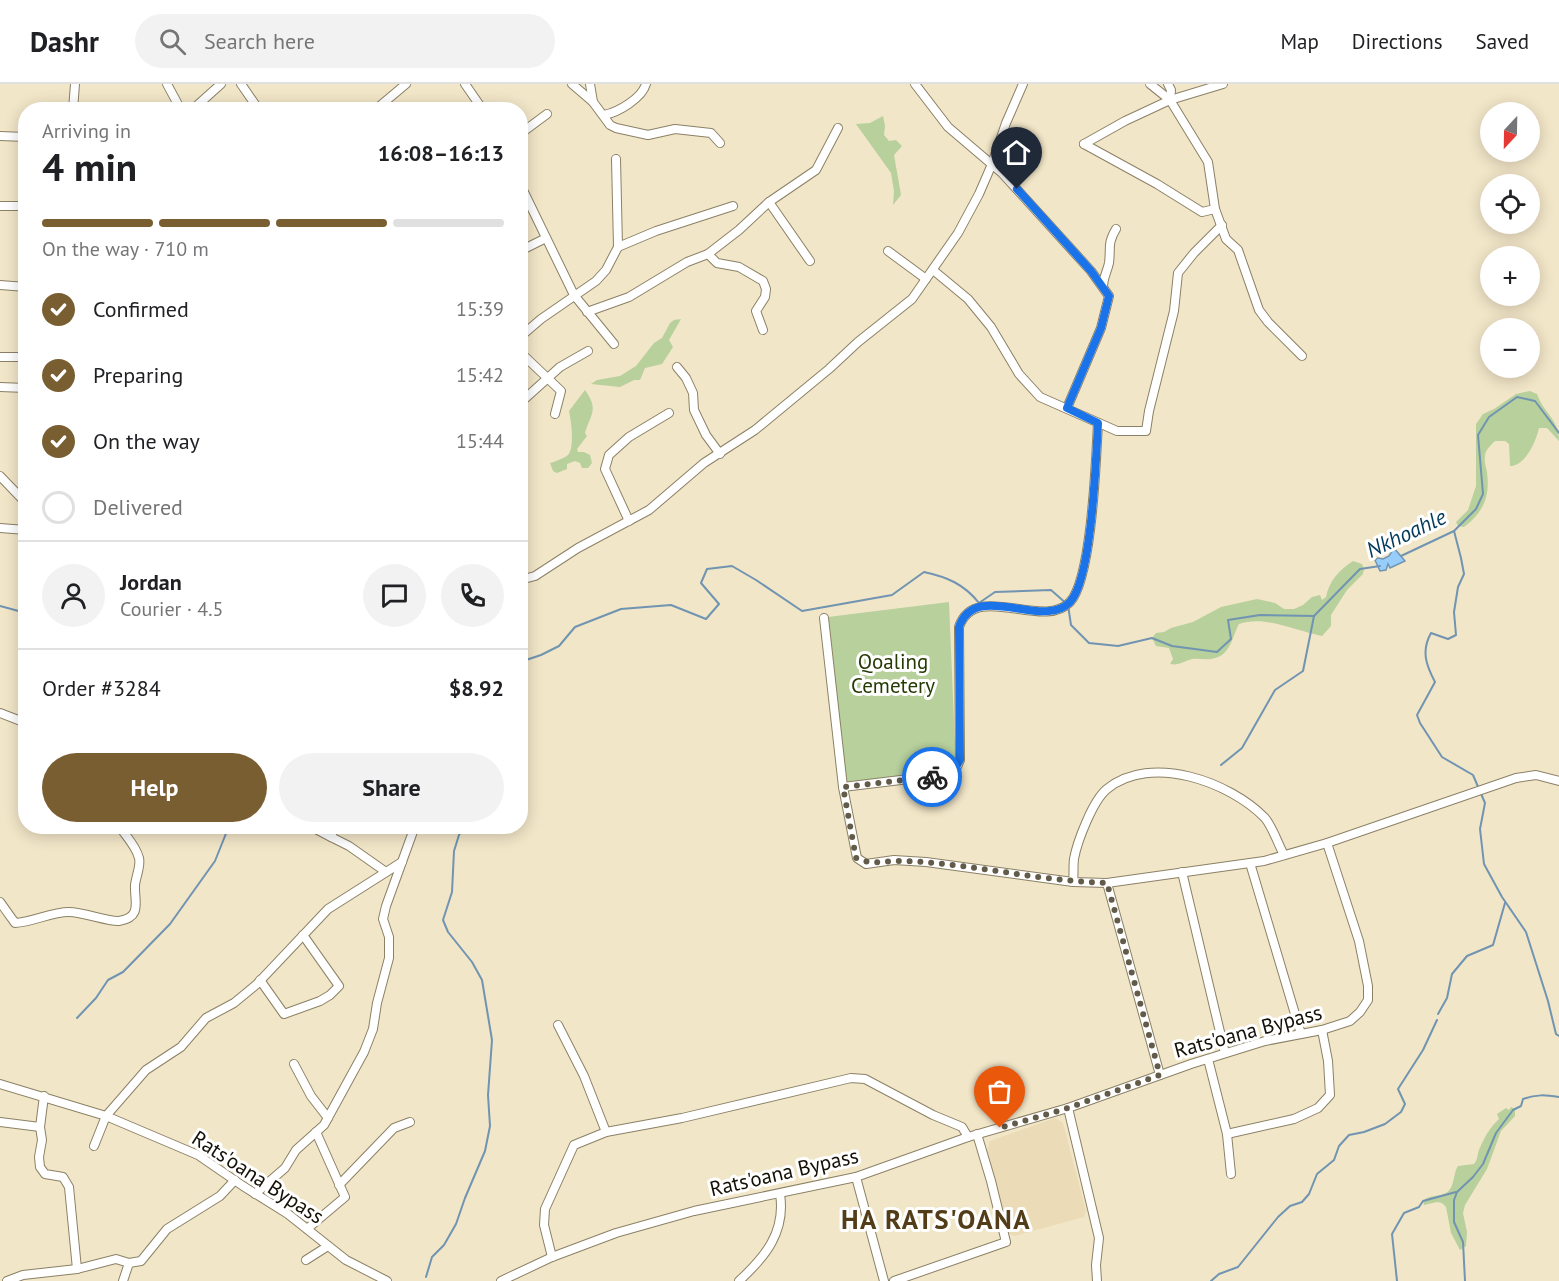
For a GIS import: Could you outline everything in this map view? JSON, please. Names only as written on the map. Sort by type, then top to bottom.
[{"type":"street","points":[[74,102],[75,84]]},
{"type":"street","points":[[167,84],[177,102]]},
{"type":"street","points":[[201,102],[221,84]]},
{"type":"street","points":[[241,84],[253,102]]},
{"type":"street","points":[[385,102],[406,84]]},
{"type":"street","points":[[465,84],[477,102]]},
{"type":"street","points":[[572,84],[593,102],[610,124],[616,128],[648,135],[675,129],[711,133],[720,143]]},
{"type":"street","points":[[590,84],[593,102]]},
{"type":"street","points":[[604,115],[610,114],[639,97],[646,84]]},
{"type":"street","points":[[915,84],[948,127],[992,164],[1091,271],[1109,296],[1101,328],[1067,408]]},
{"type":"street","points":[[528,578],[649,510],[704,464],[755,429],[807,388],[858,342],[912,299],[958,233],[979,194],[1023,84]]},
{"type":"street","points":[[1150,84],[1170,100],[1208,162],[1215,209],[1226,239],[1238,250],[1259,310],[1302,356]]},
{"type":"street","points":[[1168,84],[1171,90],[1170,100]]},
{"type":"street","points":[[1215,209],[1202,212],[1084,144],[1125,121],[1170,100],[1223,84]]},
{"type":"street","points":[[528,128],[547,114]]},
{"type":"street","points":[[587,312],[629,297],[687,261],[708,254],[739,230],[769,202],[816,170],[838,128]]},
{"type":"street","points":[[0,136],[18,137]]},
{"type":"street","points":[[528,330],[596,281],[606,270],[618,247],[616,159]]},
{"type":"street","points":[[528,201],[574,295],[614,345]]},
{"type":"street","points":[[769,202],[810,261]]},
{"type":"street","points":[[0,206],[18,206]]},
{"type":"street","points":[[618,247],[656,231],[733,206]]},
{"type":"street","points":[[933,270],[968,299],[991,327],[1019,374],[1040,397],[1117,431],[1146,432],[1149,411],[1174,311],[1178,273],[1222,225]]},
{"type":"street","points":[[1103,287],[1103,278],[1109,262],[1109,240],[1116,230]]},
{"type":"street","points":[[528,247],[546,238]]},
{"type":"street","points":[[888,251],[926,279]]},
{"type":"street","points":[[708,254],[717,263],[739,267],[763,281],[766,288],[765,297],[756,311],[763,330]]},
{"type":"street","points":[[0,285],[18,286]]},
{"type":"street","points":[[528,396],[548,377],[588,351]]},
{"type":"street","points":[[0,357],[18,357]]},
{"type":"street","points":[[528,359],[561,391],[555,414]]},
{"type":"street","points":[[677,367],[686,378],[693,393],[694,410],[706,435],[720,454]]},
{"type":"street","points":[[0,387],[18,388]]},
{"type":"street","points":[[629,521],[606,469],[609,455],[629,437],[669,413]]},
{"type":"street","points":[[843,787],[942,775],[956,769],[960,760],[959,627],[970,611],[989,606],[1052,612],[1068,605],[1074,598],[1084,563],[1094,503],[1098,423]]},
{"type":"street","points":[[0,476],[18,495]]},
{"type":"street","points":[[0,528],[18,529]]},
{"type":"street","points":[[824,618],[843,787],[856,858],[866,864],[894,860],[926,862],[1073,882],[1107,883],[1284,855],[1327,843],[1516,778],[1536,775],[1559,781]]},
{"type":"street","points":[[0,713],[18,720]]},
{"type":"street","points":[[1073,882],[1075,858],[1091,809],[1106,789],[1126,779],[1157,771],[1187,775],[1214,785],[1249,804],[1267,820],[1284,855]]},
{"type":"street","points":[[0,902],[15,923],[69,912],[100,916],[115,921],[130,917],[136,909],[135,885],[140,860],[135,847],[125,834]]},
{"type":"street","points":[[325,834],[356,851],[386,872]]},
{"type":"street","points":[[255,1194],[285,1168],[296,1150],[324,1125],[364,1052],[373,1029],[377,1003],[389,958],[389,937],[383,919],[412,834]]},
{"type":"street","name":"Rats'oana Bypass","points":[[501,1281],[552,1257],[616,1233],[694,1211],[856,1177],[968,1137],[1068,1108],[1225,1053],[1350,1021],[1368,1000],[1368,993],[1359,941],[1327,843]]},
{"type":"street","points":[[93,1146],[106,1116],[146,1070],[181,1047],[206,1018],[234,1003],[260,980],[328,909],[402,862]]},
{"type":"street","points":[[1250,862],[1301,1034]]},
{"type":"street","points":[[1182,872],[1225,1053]]},
{"type":"street","points":[[1107,883],[1160,1075]]},
{"type":"street","points":[[260,980],[284,1014],[320,1001],[335,991],[339,986],[303,934]]},
{"type":"street","points":[[558,1024],[585,1076],[606,1132]]},
{"type":"street","points":[[1227,1134],[1294,1119],[1318,1108],[1330,1095],[1328,1061],[1322,1030]]},
{"type":"street","points":[[1208,1059],[1227,1134],[1231,1174]]},
{"type":"street","points":[[294,1064],[311,1096],[328,1118]]},
{"type":"street","points":[[552,1257],[544,1225],[545,1209],[574,1145],[606,1132],[682,1118],[851,1077],[866,1079],[933,1115],[962,1127],[968,1137]]},
{"type":"street","name":"Rats'oana Bypass","points":[[0,1084],[106,1116],[198,1155],[308,1228],[346,1260],[386,1281]]},
{"type":"street","points":[[44,1096],[40,1127],[42,1140],[40,1167],[45,1174],[63,1178],[69,1186],[77,1269]]},
{"type":"street","points":[[1068,1108],[1100,1238],[1096,1265],[1097,1281]]},
{"type":"street","points":[[0,1122],[40,1127]]},
{"type":"street","points":[[339,1185],[394,1128],[410,1122]]},
{"type":"street","points":[[308,1228],[345,1197],[316,1132]]},
{"type":"street","points":[[894,1281],[1006,1242],[992,1181],[977,1134]]},
{"type":"street","points":[[856,1177],[884,1281]]},
{"type":"street","points":[[7,1281],[23,1275],[77,1269],[116,1259],[129,1263],[141,1261],[167,1229],[220,1196],[235,1180]]},
{"type":"street","points":[[739,1281],[764,1257],[772,1242],[781,1215],[780,1194]]},
{"type":"street","points":[[306,1260],[328,1246]]},
{"type":"street","points":[[123,1281],[129,1263]]},
{"type":"shaded area","points":[[1055,1118],[1063,1123],[1086,1211],[1084,1217],[1014,1236],[1008,1233],[987,1150],[990,1141]]},
{"type":"green space","points":[[883,116],[884,135],[889,141],[896,140],[902,146],[894,155],[901,195],[893,205],[894,191],[891,173],[856,124],[870,123]]},
{"type":"green space","points":[[681,319],[669,340],[673,347],[662,364],[645,368],[640,380],[634,380],[620,387],[591,384],[597,380],[620,376],[636,366],[654,343],[662,338],[670,323]]},
{"type":"green space","points":[[585,390],[593,407],[585,433],[587,436],[577,449],[578,452],[590,455],[592,463],[588,468],[582,468],[580,463],[575,461],[567,464],[567,469],[557,473],[553,471],[550,463],[568,455],[570,451],[572,433],[569,411]]},
{"type":"green space","points":[[1530,391],[1537,394],[1557,427],[1559,441],[1547,428],[1539,428],[1525,458],[1510,466],[1509,444],[1505,441],[1495,441],[1485,455],[1488,481],[1484,503],[1471,521],[1464,527],[1458,526],[1456,522],[1468,510],[1476,486],[1476,424],[1483,414],[1516,394]]},
{"type":"green space","points":[[1353,561],[1362,564],[1363,574],[1347,590],[1331,615],[1331,626],[1322,636],[1270,623],[1249,622],[1239,624],[1227,651],[1218,657],[1192,659],[1179,664],[1170,664],[1173,659],[1169,648],[1156,646],[1152,638],[1156,633],[1193,622],[1221,607],[1257,599],[1275,603],[1284,609],[1294,609],[1312,597],[1320,595],[1322,600],[1326,597],[1335,576]]},
{"type":"green space","name":"Qoaling Cemetery","points":[[949,602],[956,769],[942,775],[843,787],[828,617]]},
{"type":"green space","points":[[1511,1107],[1515,1109],[1515,1116],[1501,1131],[1487,1169],[1465,1205],[1463,1213],[1467,1232],[1466,1246],[1460,1250],[1451,1233],[1446,1207],[1437,1202],[1424,1205],[1423,1201],[1449,1191],[1458,1166],[1474,1164],[1485,1137],[1499,1119],[1497,1114]]},
{"type":"water","points":[[1394,548],[1405,561],[1390,568],[1388,564],[1386,570],[1380,571],[1375,560],[1389,556]]},
{"type":"waterway","name":"Nkhoahle","points":[[1401,556],[1454,531],[1476,509],[1483,494],[1478,435],[1489,417],[1517,397],[1535,401],[1559,433]]},
{"type":"waterway","points":[[1454,531],[1464,574],[1458,587],[1454,612],[1456,635],[1448,639],[1431,633],[1425,652],[1429,670],[1435,682],[1417,715],[1442,757],[1473,775],[1485,803],[1480,829],[1484,864],[1502,897],[1526,932],[1556,1034],[1559,1036]]},
{"type":"waterway","name":"Nkhoahle","points":[[528,659],[559,646],[575,627],[621,609],[671,605],[706,619],[719,604],[701,583],[707,569],[732,566],[802,611],[892,595],[924,572],[954,582],[979,603],[995,592],[1051,590],[1068,605],[1071,625],[1089,643],[1118,646],[1152,638],[1172,646],[1217,652],[1231,639],[1228,620],[1260,615],[1314,616],[1360,569],[1380,566]]},
{"type":"waterway","name":"Nkhoahle","points":[[0,606],[18,611]]},
{"type":"waterway","points":[[1221,765],[1242,748],[1275,690],[1303,671],[1314,616]]},
{"type":"waterway","points":[[77,1018],[96,998],[108,980],[123,972],[170,924],[215,861],[226,834]]},
{"type":"waterway","points":[[426,1277],[432,1257],[444,1245],[456,1224],[485,1151],[490,1126],[488,1095],[492,1040],[482,980],[472,962],[448,932],[443,920],[452,892],[454,851],[460,834]]},
{"type":"waterway","points":[[1438,1014],[1447,998],[1452,974],[1467,956],[1493,945],[1505,903]]},
{"type":"waterway","points":[[1211,1281],[1219,1274],[1238,1267],[1278,1217],[1290,1206],[1302,1202],[1309,1194],[1317,1174],[1334,1160],[1339,1146],[1349,1135],[1385,1124],[1401,1112],[1405,1104],[1398,1089],[1423,1050],[1437,1020]]},
{"type":"waterway","points":[[1465,1281],[1463,1242],[1454,1222],[1454,1200],[1457,1192],[1483,1164],[1496,1133],[1513,1110],[1521,1106],[1523,1099],[1541,1095],[1559,1097]]},
{"type":"waterway","points":[[1397,1281],[1392,1234],[1404,1213],[1419,1207],[1423,1201],[1456,1192]]},
{"type":"way so far","points":[[932,777],[843,787],[856,858],[866,864],[894,860],[926,862],[1073,882],[1107,883],[1160,1075],[1068,1108],[1000,1128]]},
{"type":"district","name":"HA RATS'OANA","points":[[936,1219]]},
{"type":"route","points":[[932,777],[956,769],[960,760],[959,627],[965,615],[970,611],[989,606],[1052,612],[1068,605],[1074,598],[1079,584],[1094,503],[1098,423],[1067,408],[1101,328],[1109,296],[1091,271],[1017,189]]}]
